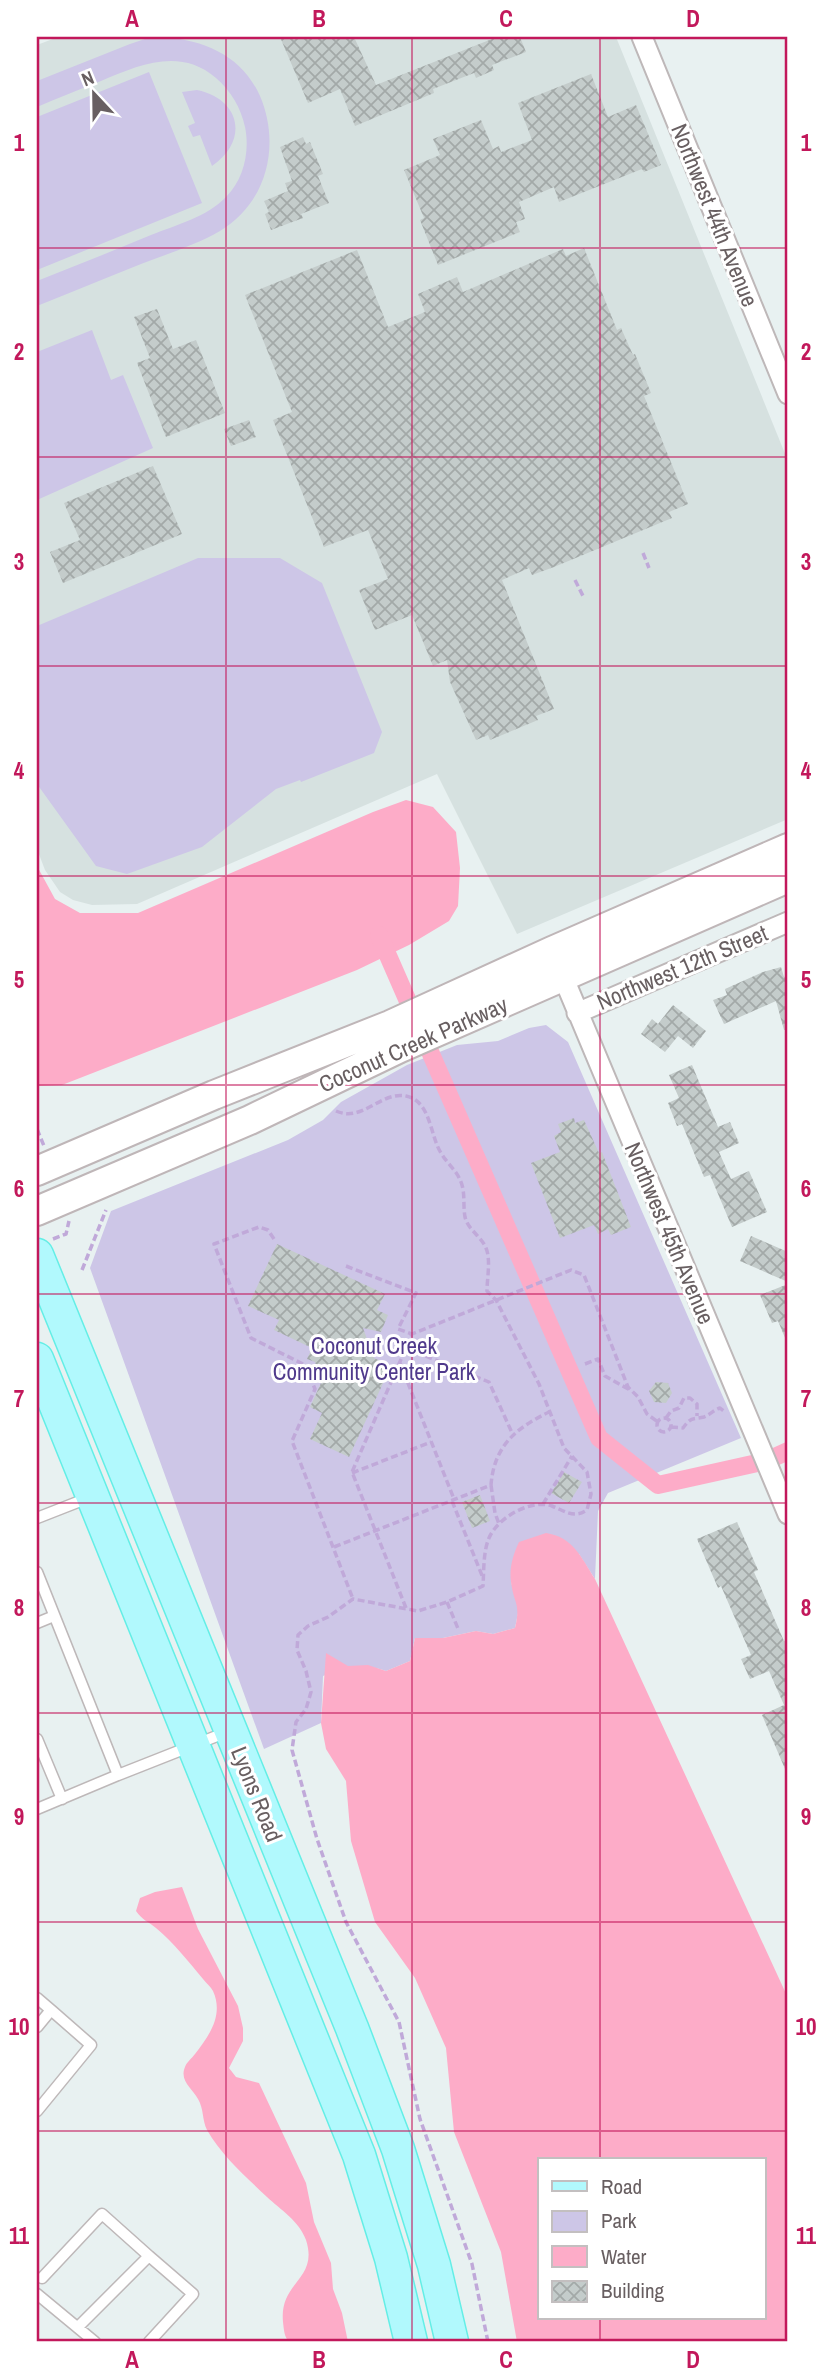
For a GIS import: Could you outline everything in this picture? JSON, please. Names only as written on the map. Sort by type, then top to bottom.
[{"type":"main road","name":"Coconut Creek Parkway","points":[[451,1012],[552,951],[788,848]]},
{"type":"main road","name":"Coconut Creek Parkway","points":[[37,1171],[214,1095],[395,1036],[451,1012],[563,977],[788,878]]},
{"type":"main road","name":"Coconut Creek Parkway","points":[[37,1211],[250,1120],[395,1036]]},
{"type":"main road","name":"Lyons Road","points":[[37,1255],[352,2028],[398,2149],[434,2265],[452,2342]]},
{"type":"main road","name":"Lyons Road","points":[[37,1359],[359,2155],[391,2258],[411,2342]]},
{"type":"street","name":"Northwest 44th Avenue","points":[[642,37],[788,394]]},
{"type":"street","name":"Northwest 12th Street","points":[[577,1013],[788,922]]},
{"type":"street","name":"Northwest 45th Avenue","points":[[552,951],[788,1514]]},
{"type":"lane","points":[[37,1518],[92,1496]]},
{"type":"lane","points":[[37,1572],[118,1775]]},
{"type":"lane","points":[[37,1623],[54,1616]]},
{"type":"lane","points":[[37,1809],[231,1730]]},
{"type":"lane","points":[[37,1739],[62,1799]]},
{"type":"lane","points":[[37,1998],[91,2045],[37,2111]]},
{"type":"lane","points":[[37,2027],[51,2010]]},
{"type":"lane","points":[[38,2278],[102,2214],[193,2294],[149,2342]]},
{"type":"lane","points":[[78,2327],[149,2256]]},
{"type":"lane","points":[[37,2294],[95,2342]]},
{"type":"path","points":[[643,553],[649,568]]},
{"type":"path","points":[[575,580],[583,596]]},
{"type":"path","points":[[336,1111],[353,1115],[389,1097],[403,1095],[414,1098],[422,1107],[441,1153],[458,1173],[463,1187],[465,1217],[486,1249],[487,1291],[496,1300],[539,1384],[565,1448],[587,1472],[591,1494],[587,1510],[582,1514],[572,1514],[543,1504],[512,1514],[499,1524],[489,1536],[483,1586],[418,1611],[353,1599],[328,1617],[308,1626],[299,1635],[297,1650],[311,1692],[306,1709],[296,1722],[292,1750],[317,1839],[346,1922],[399,2022],[420,2119],[471,2264],[488,2342]]},
{"type":"path","points":[[82,1270],[106,1210]]},
{"type":"path","points":[[274,1239],[268,1230],[259,1227],[214,1244],[251,1338],[305,1365],[315,1389],[292,1441],[353,1599]]},
{"type":"path","points":[[346,1266],[416,1293],[398,1329],[412,1334],[571,1270],[584,1275],[628,1387],[647,1415],[658,1422]]},
{"type":"path","points":[[406,1608],[352,1473],[412,1334]]},
{"type":"path","points":[[406,1348],[489,1382],[513,1435]]},
{"type":"path","points":[[585,1364],[598,1359],[606,1376],[633,1392]]},
{"type":"path","points":[[400,1363],[484,1580]]},
{"type":"path","points":[[658,1422],[678,1408],[684,1398],[690,1398],[697,1404],[697,1416]]},
{"type":"path","points":[[658,1422],[657,1426],[666,1432],[671,1427],[684,1428],[688,1420],[706,1416],[712,1410],[720,1408],[729,1417]]},
{"type":"path","points":[[499,1524],[491,1485],[496,1459],[522,1426],[550,1412]]},
{"type":"path","points":[[666,1418],[671,1427]]},
{"type":"path","points":[[352,1473],[431,1442]]},
{"type":"path","points":[[543,1504],[572,1455]]},
{"type":"path","points":[[334,1547],[491,1485]]},
{"type":"path","points":[[447,1602],[458,1631]]},
{"type":"shaded area","points":[[58,37],[616,37],[788,461],[788,819],[517,934],[437,774],[137,904],[92,905],[73,900],[60,892],[45,870],[37,849],[37,45]]},
{"type":"green space","points":[[165,37],[195,42],[221,53],[243,70],[252,82],[260,96],[269,134],[266,171],[259,189],[236,219],[211,236],[37,306],[37,281],[201,215],[226,197],[237,182],[247,146],[241,113],[231,94],[216,78],[188,63],[174,61],[145,65],[37,107],[37,81],[130,44]]},
{"type":"green space","points":[[149,72],[202,203],[37,270],[37,117]]},
{"type":"green space","points":[[197,90],[223,102],[231,111],[235,122],[231,145],[224,156],[212,166],[200,135],[193,137],[188,126],[195,123],[182,92]]},
{"type":"green space","points":[[92,330],[111,380],[123,375],[153,448],[37,500],[37,352]]},
{"type":"green space","points":[[198,558],[280,558],[322,583],[382,732],[374,753],[276,789],[202,847],[127,874],[96,866],[37,784],[37,626]]},
{"type":"green space","name":"Coconut Creek Community Center Park","points":[[546,1025],[568,1042],[741,1438],[608,1493],[598,1511],[595,1579],[579,1554],[511,1582],[519,1608],[515,1628],[493,1634],[476,1631],[443,1638],[415,1638],[410,1661],[386,1671],[354,1666],[323,1676],[321,1723],[264,1749],[90,1268],[111,1211],[288,1140],[323,1120],[341,1102],[407,1065],[457,1045],[498,1041],[529,1028]]},
{"type":"water","points":[[406,800],[433,807],[456,832],[460,868],[458,906],[449,921],[409,945],[357,970],[62,1085],[37,1086],[37,866],[55,899],[80,913],[138,913]]},
{"type":"water","points":[[546,1533],[555,1535],[575,1549],[595,1579],[788,1998],[788,2342],[517,2342],[501,2252],[454,2132],[446,2048],[415,1978],[375,1922],[351,1841],[346,1781],[326,1749],[321,1723],[326,1653],[348,1666],[368,1665],[386,1671],[410,1661],[415,1638],[443,1638],[476,1631],[493,1634],[515,1628],[517,1608],[511,1582],[513,1557],[519,1542]]},
{"type":"water","points":[[182,1887],[198,1929],[238,2006],[243,2041],[229,2068],[236,2077],[259,2083],[306,2183],[314,2222],[331,2263],[333,2289],[342,2313],[348,2342],[287,2340],[283,2308],[307,2264],[309,2253],[306,2240],[294,2221],[242,2173],[220,2148],[207,2130],[198,2099],[185,2081],[186,2065],[213,2025],[216,2000],[211,1988],[181,1952],[136,1911],[140,1898]]},
{"type":"building","points":[[280,37],[354,37],[376,85],[497,37],[520,37],[526,52],[492,65],[494,70],[476,78],[474,73],[433,89],[434,93],[355,126],[340,89],[308,103]]},
{"type":"building","points":[[591,74],[608,117],[636,105],[661,165],[644,172],[642,169],[559,202],[554,187],[519,202],[525,219],[516,222],[520,232],[438,265],[420,220],[424,218],[404,170],[440,155],[433,139],[481,120],[493,149],[499,146],[501,152],[532,140],[518,103]]},
{"type":"building","points":[[303,137],[306,144],[310,142],[323,174],[318,176],[329,203],[301,214],[303,218],[271,230],[265,214],[269,212],[264,201],[288,191],[285,183],[292,181],[280,147]]},
{"type":"building","points":[[584,248],[617,330],[621,328],[651,393],[644,396],[688,504],[669,512],[672,518],[554,567],[532,575],[529,568],[502,580],[554,709],[536,716],[538,720],[490,740],[488,735],[476,740],[450,682],[447,660],[433,666],[412,615],[375,630],[359,590],[388,579],[368,530],[324,547],[273,420],[292,412],[245,295],[357,250],[388,327],[425,312],[418,294],[457,277],[463,292],[563,249],[566,256]]},
{"type":"building","points":[[157,309],[173,349],[196,340],[225,413],[166,437],[137,363],[150,358],[134,317]]},
{"type":"building","points":[[249,420],[256,437],[231,446],[224,429]]},
{"type":"building","points":[[153,466],[182,534],[63,583],[50,552],[80,540],[64,503]]},
{"type":"building","points":[[781,967],[784,977],[788,975],[788,1030],[784,1030],[776,1001],[724,1024],[713,1000],[727,995],[725,989]]},
{"type":"building","points":[[673,1005],[706,1031],[693,1048],[678,1036],[665,1052],[641,1034],[652,1019],[658,1024]]},
{"type":"building","points":[[692,1065],[718,1127],[730,1122],[739,1143],[719,1152],[731,1179],[749,1171],[767,1212],[732,1227],[710,1175],[704,1177],[682,1124],[677,1126],[668,1103],[679,1098],[669,1075]]},
{"type":"building","points":[[574,1118],[575,1123],[584,1120],[599,1153],[602,1152],[631,1227],[611,1235],[608,1229],[598,1234],[594,1225],[560,1238],[531,1163],[560,1152],[554,1136],[561,1132],[558,1124]]},
{"type":"building","points":[[751,1236],[788,1252],[788,1282],[740,1261]]},
{"type":"building","points":[[277,1244],[385,1294],[377,1310],[388,1315],[381,1332],[363,1328],[374,1358],[391,1366],[349,1457],[310,1439],[322,1413],[310,1407],[321,1383],[315,1362],[307,1359],[312,1348],[274,1330],[279,1320],[248,1306]]},
{"type":"building","points":[[788,1284],[788,1345],[778,1321],[772,1323],[760,1295]]},
{"type":"building","points":[[656,1382],[668,1383],[672,1393],[666,1403],[654,1402],[649,1391]]},
{"type":"building","points":[[564,1472],[582,1482],[569,1503],[551,1493]]},
{"type":"building","points":[[480,1495],[490,1521],[472,1528],[462,1502]]},
{"type":"building","points":[[737,1522],[758,1570],[754,1572],[784,1641],[788,1639],[788,1776],[762,1715],[784,1705],[769,1671],[750,1679],[741,1659],[751,1655],[697,1539]]},
{"type":"waterway","points":[[379,935],[599,1438],[658,1485],[766,1461],[788,1451]]}]
